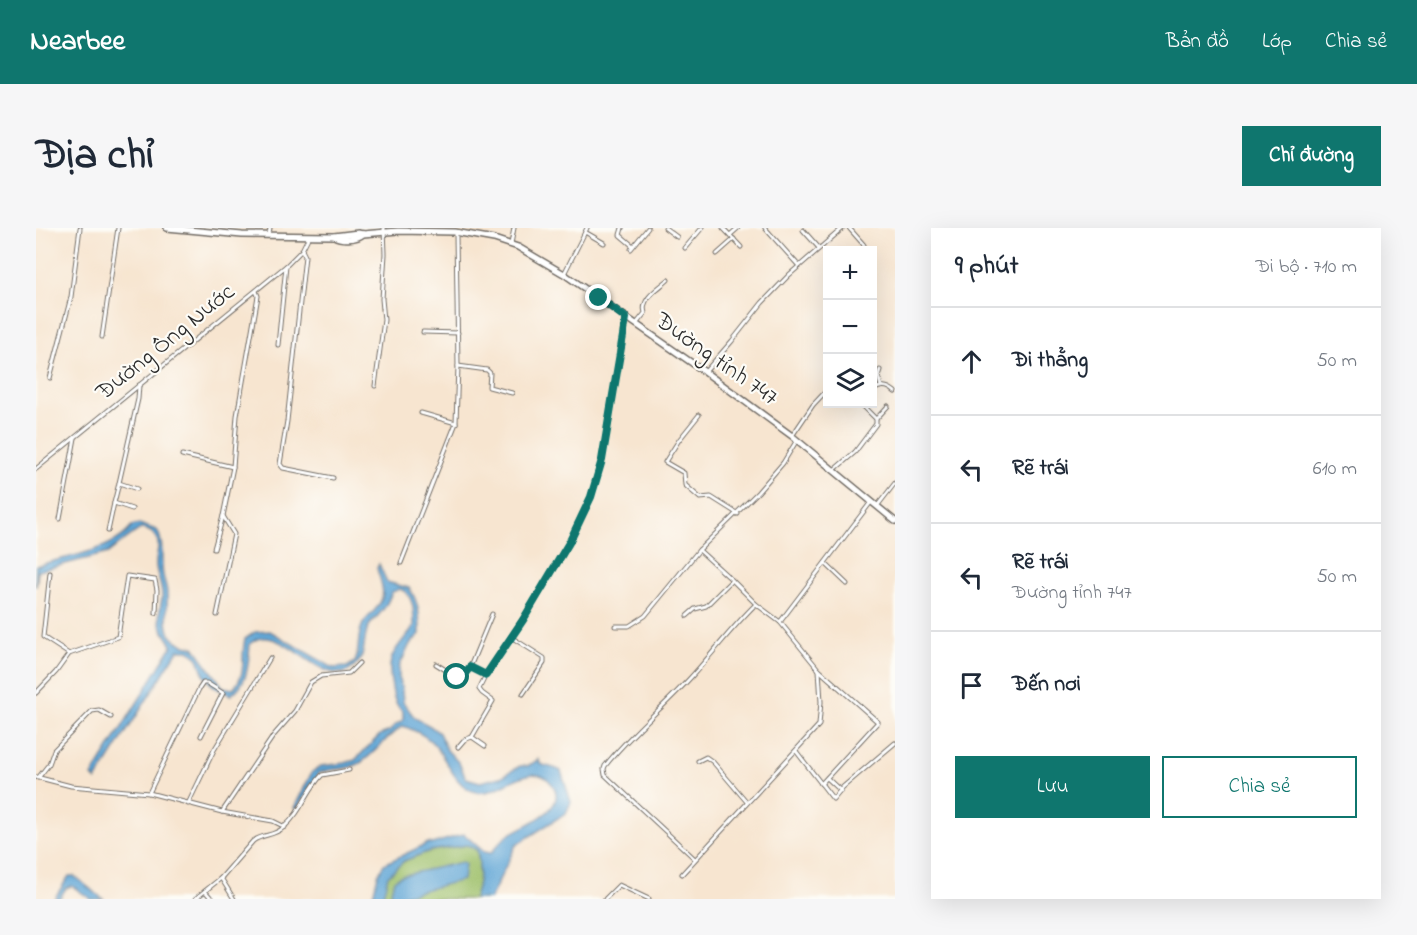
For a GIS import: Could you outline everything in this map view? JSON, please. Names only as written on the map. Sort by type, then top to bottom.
[{"type":"main road","name":"Đường tỉnh 747","points":[[166,228],[269,235],[334,236],[339,239],[360,238],[363,234],[384,230],[456,232],[511,244],[564,274],[705,372],[794,438],[895,521]]},
{"type":"street","points":[[50,378],[71,297],[80,228]]},
{"type":"street","points":[[102,337],[118,228]]},
{"type":"street","points":[[269,235],[270,228]]},
{"type":"street","points":[[511,244],[514,228]]},
{"type":"street","points":[[622,228],[620,235],[632,247],[648,228]]},
{"type":"street","points":[[664,228],[676,237]]},
{"type":"street","points":[[685,248],[702,228]]},
{"type":"street","points":[[723,228],[741,247]]},
{"type":"street","points":[[730,235],[738,228]]},
{"type":"street","points":[[765,228],[799,266]]},
{"type":"street","points":[[705,372],[762,303],[799,266],[843,228]]},
{"type":"street","points":[[849,228],[864,245]]},
{"type":"street","points":[[375,386],[384,320],[381,299],[384,230]]},
{"type":"street","points":[[564,274],[586,230],[604,243]]},
{"type":"street","points":[[803,230],[819,248]]},
{"type":"street","points":[[401,563],[456,423],[458,333],[456,232]]},
{"type":"street","name":"Đường Ống Nước","points":[[36,469],[286,266],[302,250],[309,235]]},
{"type":"street","points":[[717,254],[734,239]]},
{"type":"street","points":[[302,250],[305,256],[287,421],[280,464],[283,468],[333,478]]},
{"type":"street","points":[[278,345],[286,266]]},
{"type":"street","points":[[635,324],[644,315],[644,302],[668,280]]},
{"type":"street","points":[[214,549],[233,467],[237,416],[256,306],[256,291]]},
{"type":"street","points":[[458,747],[464,740],[472,737],[493,703],[492,699],[480,692],[486,675],[570,541],[591,497],[602,460],[626,318]]},
{"type":"street","points":[[423,332],[458,333]]},
{"type":"street","points":[[458,366],[488,370],[490,373],[489,387],[512,393]]},
{"type":"street","points":[[880,370],[878,376],[881,386]]},
{"type":"street","points":[[108,531],[138,399],[139,385]]},
{"type":"street","points":[[877,388],[881,386],[888,387],[895,392]]},
{"type":"street","points":[[615,626],[629,626],[645,616],[699,550],[738,514],[783,463],[813,405],[823,394]]},
{"type":"street","points":[[834,470],[855,452],[876,424],[876,419],[888,406]]},
{"type":"street","points":[[865,408],[876,419]]},
{"type":"street","points":[[421,413],[456,423]]},
{"type":"street","points":[[699,415],[678,440],[665,462],[684,473],[685,485],[700,498],[711,497],[738,514]]},
{"type":"street","points":[[60,519],[75,438]]},
{"type":"street","points":[[182,455],[233,467]]},
{"type":"street","points":[[119,483],[138,489]]},
{"type":"street","points":[[780,622],[825,563],[895,483]]},
{"type":"street","points":[[114,503],[132,509]]},
{"type":"street","points":[[217,615],[234,534],[223,516]]},
{"type":"street","points":[[699,550],[756,604],[780,622],[819,670],[878,722],[821,784]]},
{"type":"street","points":[[825,563],[847,584]]},
{"type":"street","points":[[50,573],[43,637],[69,654]]},
{"type":"street","points":[[36,693],[69,654],[118,637],[127,576],[155,580],[158,590],[156,613]]},
{"type":"street","points":[[687,616],[694,610],[706,606],[732,580]]},
{"type":"street","points":[[695,859],[605,775],[604,769],[611,758],[693,675],[721,640],[756,604]]},
{"type":"street","points":[[436,664],[457,677],[463,676],[470,667],[492,614]]},
{"type":"street","points":[[511,637],[545,660],[523,694]]},
{"type":"street","points":[[188,804],[214,750],[270,658]]},
{"type":"street","points":[[222,812],[274,735],[295,711],[310,682],[321,676],[349,673],[359,663]]},
{"type":"street","points":[[470,667],[486,675]]},
{"type":"street","points":[[682,874],[820,723],[819,670]]},
{"type":"street","points":[[149,793],[203,682],[223,693],[201,736]]},
{"type":"street","points":[[111,717],[99,710],[92,711],[54,750],[49,764],[37,778],[71,786],[149,793],[222,812],[273,821],[285,827]]},
{"type":"street","points":[[472,737],[485,746]]},
{"type":"street","points":[[796,751],[833,799],[843,787],[895,743]]},
{"type":"street","points":[[698,761],[706,757],[713,762],[747,802]]},
{"type":"street","points":[[195,899],[221,878],[259,837],[274,835],[285,827],[305,803],[322,775],[349,770]]},
{"type":"street","points":[[827,777],[840,792]]},
{"type":"street","points":[[221,878],[234,899]]},
{"type":"street","points":[[605,899],[619,885],[649,899]]},
{"type":"street","points":[[205,891],[212,899]]},
{"type":"green space","points":[[468,845],[477,850],[479,863],[474,899],[382,899],[387,878],[404,861],[436,850]]},
{"type":"water","points":[[139,524],[157,530],[159,535],[170,634],[175,640],[194,647],[223,687],[233,689],[242,671],[245,639],[255,632],[270,631],[333,668],[347,667],[355,662],[362,626],[379,605],[383,595],[377,568],[379,564],[387,582],[409,588],[418,610],[420,634],[410,644],[399,667],[403,702],[415,718],[439,733],[447,750],[459,763],[466,778],[480,782],[501,777],[520,766],[528,766],[539,759],[540,764],[561,771],[571,802],[566,813],[516,845],[490,899],[474,899],[479,863],[477,850],[467,845],[430,851],[404,861],[388,876],[382,899],[372,899],[378,875],[384,864],[428,843],[432,844],[464,834],[484,852],[491,853],[507,836],[550,809],[555,802],[556,793],[552,784],[544,777],[534,774],[485,792],[476,792],[458,780],[430,740],[403,726],[360,763],[349,768],[319,773],[297,809],[294,808],[312,772],[321,766],[355,760],[380,735],[390,731],[403,720],[403,712],[393,695],[390,667],[397,647],[414,626],[414,621],[411,599],[405,591],[400,589],[392,592],[384,608],[369,626],[359,661],[344,673],[331,672],[275,640],[262,638],[250,644],[244,678],[231,695],[208,681],[194,654],[189,650],[178,650],[96,780],[92,776],[172,646],[159,618],[162,594],[156,566],[157,540],[152,533],[141,529],[108,553],[38,571],[36,587],[36,566],[88,552],[114,542],[132,526]]},
{"type":"water","points":[[462,862],[465,864],[463,880],[389,899],[394,880],[400,876]]},
{"type":"water","points":[[69,876],[74,876],[103,899],[91,899],[72,886],[66,888],[59,899],[54,899]]},
{"type":"route","points":[[457,677],[463,676],[470,667],[486,675],[523,620],[570,541],[591,497],[602,460],[626,318],[599,298]]}]
